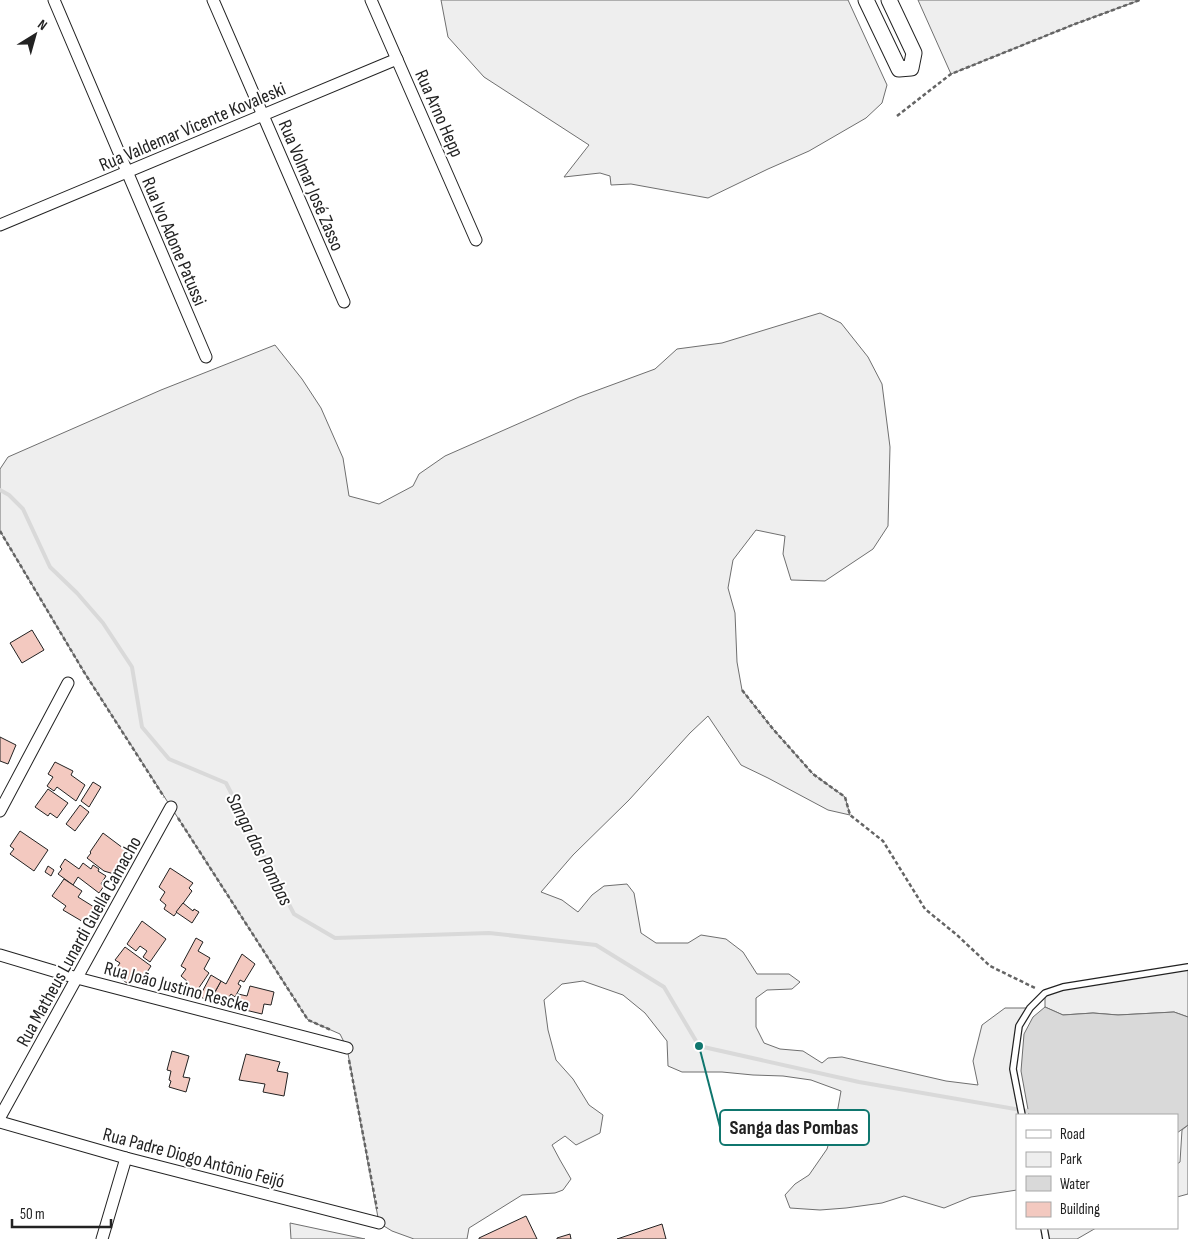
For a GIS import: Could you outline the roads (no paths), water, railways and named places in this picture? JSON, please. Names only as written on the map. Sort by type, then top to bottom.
[{"type":"street","name":"Rua Ivo Adone Patussi","points":[[54,0],[206,357]]},
{"type":"street","name":"Rua Volmar José Zasso","points":[[213,0],[344,302]]},
{"type":"street","name":"Rua Arno Hepp","points":[[371,0],[476,240]]},
{"type":"street","points":[[866,0],[899,69],[911,68],[914,53],[889,0]]},
{"type":"street","name":"Rua Valdemar Vicente Kovaleski","points":[[0,225],[397,59]]},
{"type":"street","points":[[0,810],[68,683]]},
{"type":"street","name":"Rua Matheus Lunardi Guella Camacho","points":[[0,1117],[171,808]]},
{"type":"street","name":"Rua João Justino Rescke","points":[[0,955],[77,978],[347,1048]]},
{"type":"street","name":"Rua Padre Diogo Antônio Feijó","points":[[0,1122],[126,1158],[379,1223]]},
{"type":"street","points":[[102,1239],[126,1158]]},
{"type":"lane","points":[[1022,1114],[1013,1069],[1019,1026],[1030,1008],[1045,993],[1062,987],[1188,967]]},
{"type":"water","points":[[1045,1007],[1063,1015],[1174,1012],[1188,1017],[1188,1125],[1178,1132],[1178,1114],[1029,1114],[1021,1071],[1024,1034],[1033,1017]]},
{"type":"waterway","name":"Sanga das Pombas","points":[[0,490],[9,495],[23,509],[50,567],[77,593],[103,623],[132,667],[142,727],[169,759],[226,783],[294,914],[335,938],[489,933],[596,945],[664,987],[699,1046],[859,1082],[1033,1112]]},
{"type":"place","name":"Sanga das Pombas","points":[[699,1046]]}]
